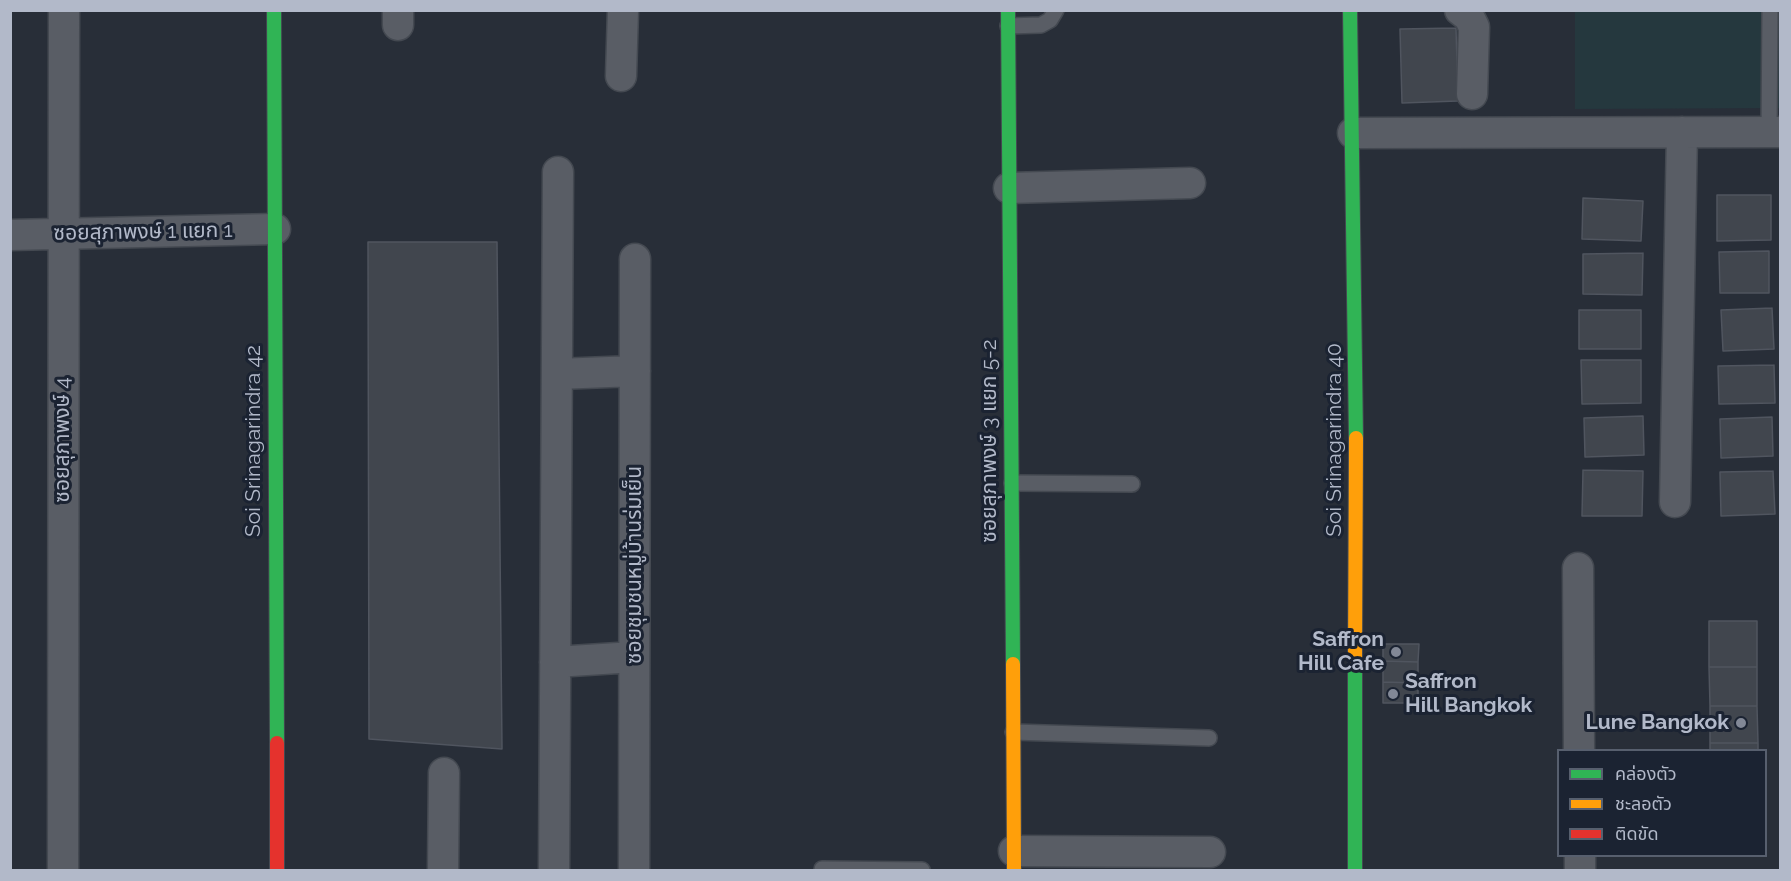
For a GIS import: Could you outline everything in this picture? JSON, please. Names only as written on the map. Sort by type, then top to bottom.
[{"type":"street","name":"ซอยสุภาพงษ์ 4","points":[[63,870],[64,10]]},
{"type":"street","name":"Soi Srinagarindra 42","points":[[274,10],[277,870]]},
{"type":"street","points":[[621,76],[622,10]]},
{"type":"street","name":"Soi Srinagarindra 40","points":[[1350,10],[1356,353],[1355,870]]},
{"type":"street","points":[[1460,10],[1469,17],[1474,27],[1472,94]]},
{"type":"street","name":"ซอยสุภาพงษ์ 3 แยก 5-2","points":[[1008,18],[1014,861]]},
{"type":"street","points":[[1675,502],[1682,132]]},
{"type":"street","points":[[1353,133],[1774,132]]},
{"type":"street","points":[[554,870],[558,172]]},
{"type":"street","points":[[1009,188],[1190,183]]},
{"type":"street","name":"ซอยสุภาพงษ์ 1 แยก 1","points":[[10,235],[275,229]]},
{"type":"street","name":"ซอยชุมชนหมู่บ้านร่มเย็น","points":[[634,870],[635,259]]},
{"type":"street","points":[[557,374],[635,371]]},
{"type":"street","points":[[1578,568],[1579,749]]},
{"type":"street","points":[[555,662],[634,657]]},
{"type":"street","points":[[443,870],[444,773]]},
{"type":"street","points":[[1014,861],[1210,852]]},
{"type":"lane","points":[[1008,18],[1041,25],[1050,20],[1056,10]]},
{"type":"lane","points":[[1770,10],[1774,132]]},
{"type":"lane","points":[[1012,483],[1132,484]]},
{"type":"lane","points":[[1013,732],[1209,738]]},
{"type":"lane","points":[[822,869],[922,870]]},
{"type":"shaded area","points":[[1575,11],[1780,11],[1780,108],[1575,109]]},
{"type":"building","points":[[1456,28],[1458,101],[1402,103],[1400,29]]},
{"type":"building","points":[[1717,195],[1771,195],[1771,240],[1717,241]]},
{"type":"building","points":[[1583,198],[1643,201],[1641,241],[1582,239]]},
{"type":"building","points":[[368,242],[497,242],[502,749],[369,739]]},
{"type":"building","points":[[1769,251],[1769,293],[1720,293],[1719,252]]},
{"type":"building","points":[[1643,253],[1642,295],[1583,294],[1583,254]]},
{"type":"building","points":[[1772,308],[1774,349],[1723,351],[1721,310]]},
{"type":"building","points":[[1579,310],[1641,310],[1641,349],[1579,349]]},
{"type":"building","points":[[1581,360],[1641,360],[1641,403],[1582,404]]},
{"type":"building","points":[[1774,365],[1775,403],[1719,404],[1718,366]]},
{"type":"building","points":[[1643,416],[1644,455],[1585,457],[1584,418]]},
{"type":"building","points":[[1772,417],[1773,456],[1721,458],[1720,419]]},
{"type":"building","points":[[1583,470],[1643,471],[1642,516],[1582,516]]},
{"type":"building","points":[[1773,471],[1775,514],[1721,516],[1720,472]]},
{"type":"building","points":[[1709,621],[1757,621],[1757,667],[1709,667]]},
{"type":"building","points":[[1383,644],[1419,644],[1418,662],[1383,661]]},
{"type":"building","points":[[1383,661],[1418,662],[1418,683],[1383,682]]},
{"type":"building","points":[[1709,667],[1757,667],[1757,706],[1710,706]]},
{"type":"building","points":[[1383,682],[1418,683],[1418,703],[1383,703]]},
{"type":"building","points":[[1710,706],[1757,706],[1758,743],[1710,743]]},
{"type":"building","points":[[1710,743],[1758,743],[1758,749],[1710,749]]},
{"type":"traffic: fast","points":[[274,10],[277,743]]},
{"type":"traffic: fast","points":[[1008,10],[1013,664]]},
{"type":"traffic: fast","points":[[1350,10],[1356,438]]},
{"type":"traffic: fast","points":[[1355,658],[1355,870]]},
{"type":"traffic: slow","points":[[1355,658],[1356,438]]},
{"type":"traffic: slow","points":[[1013,664],[1014,870]]},
{"type":"traffic: jam","points":[[277,743],[277,870]]},
{"type":"place","name":"Saffron Hill Cafe","points":[[1396,652]]},
{"type":"place","name":"Saffron Hill Bangkok","points":[[1393,694]]},
{"type":"place","name":"Lune Bangkok","points":[[1741,723]]}]
